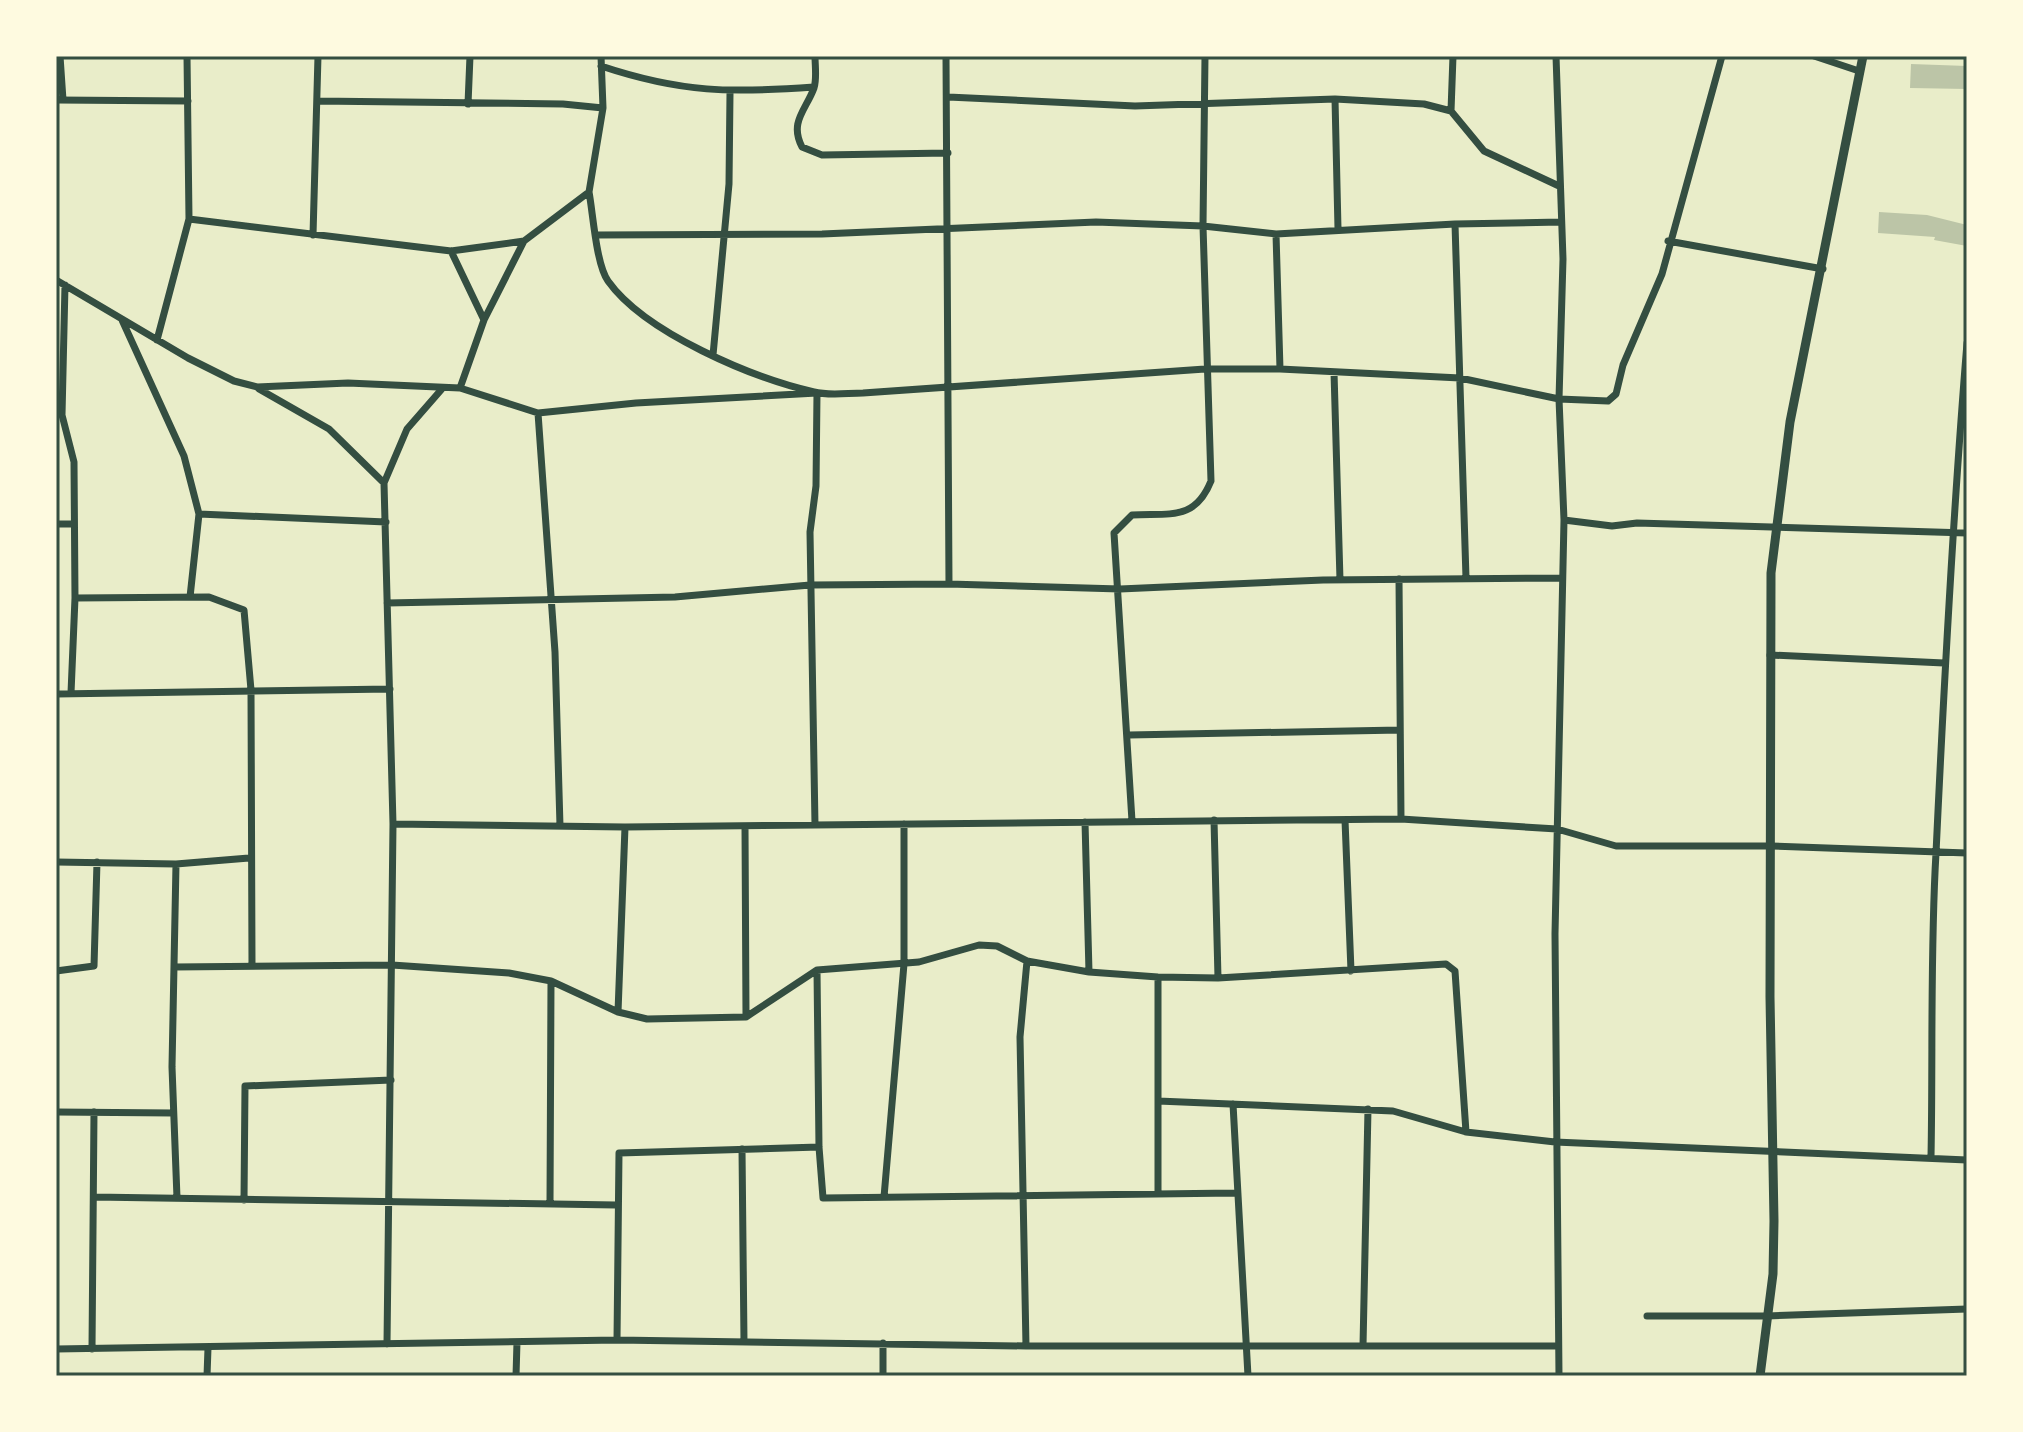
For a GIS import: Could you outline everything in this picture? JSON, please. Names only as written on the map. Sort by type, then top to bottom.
[{"type":"street","points":[[60,56],[60,100],[188,101]]},
{"type":"street","points":[[157,340],[189,219],[187,56]]},
{"type":"street","points":[[313,235],[318,56]]},
{"type":"street","points":[[468,104],[470,56]]},
{"type":"street","points":[[601,56],[603,108],[589,192],[606,279],[640,311],[675,337],[713,355],[817,393]]},
{"type":"street","points":[[815,56],[814,87],[797,120],[797,137],[805,149],[835,156],[948,153]]},
{"type":"street","points":[[946,56],[950,228],[947,385],[949,584]]},
{"type":"street","points":[[1132,821],[1120,589],[1114,533],[1132,515],[1186,512],[1203,501],[1211,481],[1205,369],[1205,56]]},
{"type":"street","points":[[1451,111],[1453,56]]},
{"type":"street","points":[[1556,56],[1561,222],[1559,399],[1564,520],[1557,829],[1555,1142],[1559,1376]]},
{"type":"street","points":[[257,387],[348,383],[441,390],[460,388],[538,413],[636,403],[863,393],[1205,369],[1280,369],[1460,378],[1559,399],[1608,401],[1616,394],[1623,365],[1662,274],[1668,241],[1722,56]]},
{"type":"street","points":[[1814,56],[1859,71]]},
{"type":"street","points":[[1760,1376],[1774,1221],[1771,1150],[1770,655],[1776,529],[1795,392],[1823,269],[1863,56]]},
{"type":"street","points":[[601,66],[696,91],[730,93],[814,87]]},
{"type":"street","points":[[713,355],[729,184],[730,93]]},
{"type":"street","points":[[948,97],[1056,104],[1203,105],[1335,99],[1424,104],[1451,111],[1484,151],[1559,186]]},
{"type":"street","points":[[1335,99],[1338,229]]},
{"type":"street","points":[[317,101],[563,104],[603,108]]},
{"type":"street","points":[[460,388],[484,320],[524,241],[589,192]]},
{"type":"street","points":[[189,219],[451,251],[524,241]]},
{"type":"street","points":[[596,235],[723,237],[1096,222],[1203,226],[1276,234],[1455,224],[1561,222]]},
{"type":"street","points":[[1455,224],[1466,578]]},
{"type":"street","points":[[1276,234],[1280,369]]},
{"type":"street","points":[[1668,241],[1823,269]]},
{"type":"street","points":[[451,251],[484,320]]},
{"type":"street","points":[[56,280],[157,340],[234,381],[257,387],[329,429],[384,483]]},
{"type":"street","points":[[65,285],[59,415],[74,462],[75,598],[71,693]]},
{"type":"street","points":[[121,318],[184,456],[199,514],[190,597]]},
{"type":"street","points":[[1931,1157],[1936,852],[1941,800],[1944,663],[1967,343]]},
{"type":"street","points":[[1334,372],[1340,580]]},
{"type":"street","points":[[387,1344],[393,824],[384,483],[407,429],[441,390]]},
{"type":"street","points":[[815,825],[810,585],[817,393]]},
{"type":"street","points":[[538,413],[552,599],[560,826]]},
{"type":"street","points":[[199,514],[386,522]]},
{"type":"street","points":[[1564,520],[1612,526],[1637,523],[1967,533]]},
{"type":"street","points":[[56,524],[74,524]]},
{"type":"street","points":[[387,603],[675,597],[810,585],[949,584],[1120,589],[1340,580],[1561,578]]},
{"type":"street","points":[[1399,579],[1401,819]]},
{"type":"street","points":[[75,598],[220,599],[244,610],[251,690],[249,858],[252,965]]},
{"type":"street","points":[[1770,655],[1944,663]]},
{"type":"street","points":[[56,694],[390,689]]},
{"type":"street","points":[[1129,735],[1400,730]]},
{"type":"street","points":[[393,824],[625,827],[1401,819],[1557,829],[1616,846],[1771,846],[1967,853]]},
{"type":"street","points":[[1214,820],[1218,978]]},
{"type":"street","points":[[1345,820],[1351,971]]},
{"type":"street","points":[[1085,822],[1089,972]]},
{"type":"street","points":[[884,1197],[904,964],[904,824]]},
{"type":"street","points":[[745,826],[746,1017]]},
{"type":"street","points":[[618,1012],[625,827]]},
{"type":"street","points":[[56,862],[176,864],[249,858]]},
{"type":"street","points":[[56,971],[94,966],[97,862]]},
{"type":"street","points":[[176,864],[173,1113],[177,1198]]},
{"type":"street","points":[[174,967],[392,965],[509,973],[551,981],[618,1012],[647,1019],[746,1017],[817,970],[904,964],[979,945],[1007,949],[1027,961],[1089,972],[1158,977],[1218,978],[1452,966],[1466,1132]]},
{"type":"street","points":[[1026,1346],[1020,1037],[1027,961]]},
{"type":"street","points":[[817,970],[819,1147],[823,1198],[1235,1193]]},
{"type":"street","points":[[1158,977],[1158,1194]]},
{"type":"street","points":[[550,1204],[551,981]]},
{"type":"street","points":[[244,1200],[245,1086],[391,1080]]},
{"type":"street","points":[[1158,1101],[1368,1109],[1409,1114],[1466,1132],[1555,1142],[1967,1160]]},
{"type":"street","points":[[1233,1104],[1235,1193],[1248,1376]]},
{"type":"street","points":[[1363,1346],[1368,1109]]},
{"type":"street","points":[[56,1112],[173,1113]]},
{"type":"street","points":[[92,1349],[94,1112]]},
{"type":"street","points":[[617,1340],[616,1205],[619,1153],[819,1147]]},
{"type":"street","points":[[742,1149],[744,1342]]},
{"type":"street","points":[[94,1197],[390,1204],[616,1205]]},
{"type":"street","points":[[1647,1316],[1767,1316],[1967,1309]]},
{"type":"street","points":[[56,1349],[617,1340],[1026,1346],[1557,1346]]},
{"type":"street","points":[[516,1376],[517,1342]]},
{"type":"street","points":[[883,1343],[883,1376]]},
{"type":"street","points":[[207,1376],[208,1348]]},
{"type":"building","points":[[1911,64],[1967,66],[1967,89],[1910,88]]},
{"type":"building","points":[[1879,212],[1927,215],[1967,225],[1967,246],[1934,240],[1935,237],[1878,233]]}]
